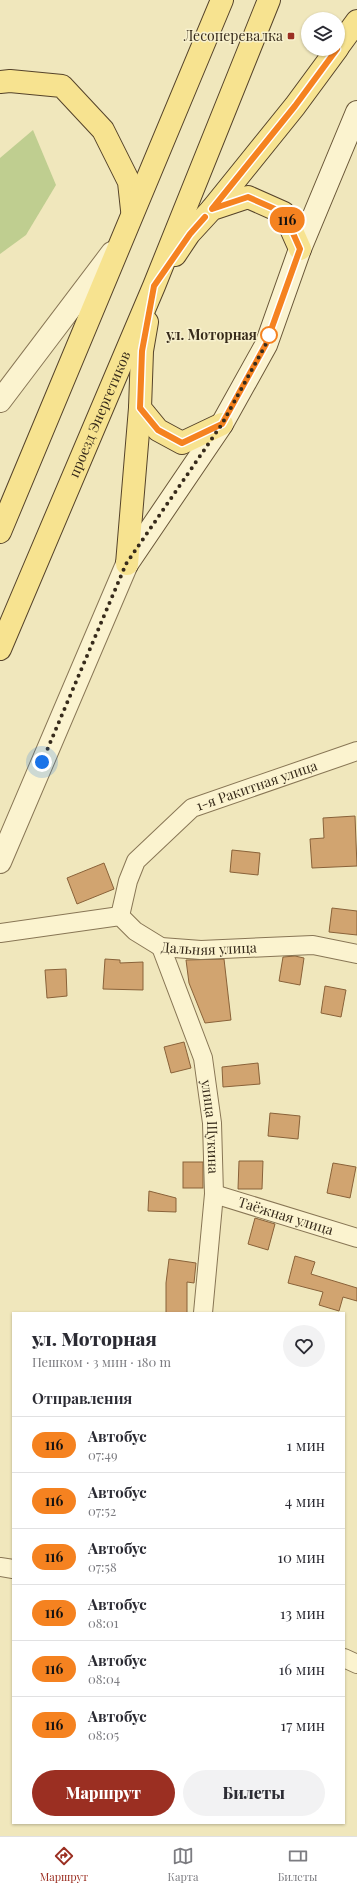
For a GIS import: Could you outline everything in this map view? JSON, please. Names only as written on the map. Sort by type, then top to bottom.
[{"type":"main road","points":[[0,532],[132,212],[222,0]]},
{"type":"main road","name":"проезд Энергетиков","points":[[0,649],[154,286],[269,0]]},
{"type":"main road","points":[[345,37],[357,21]]},
{"type":"main road","points":[[126,564],[140,408],[142,351],[154,286],[190,234],[295,106],[331,56]]},
{"type":"main road","points":[[0,82],[10,81],[62,86],[103,130],[129,182],[132,212]]},
{"type":"main road","points":[[212,209],[248,197],[284,213],[300,249]]},
{"type":"main road","points":[[140,408],[158,430],[182,443],[222,424]]},
{"type":"street","points":[[0,862],[126,564],[222,424],[266,344],[300,249],[357,112]]},
{"type":"street","points":[[0,401],[120,243]]},
{"type":"street","name":"1-я Ракитная улица","points":[[120,916],[128,881],[136,861],[192,808],[357,751]]},
{"type":"street","points":[[0,933],[120,916]]},
{"type":"street","name":"Дальняя улица","points":[[120,916],[135,931],[161,947],[201,950],[313,946],[357,954]]},
{"type":"street","name":"улица Щукина","points":[[161,947],[203,1058],[212,1123],[214,1194],[203,1312]]},
{"type":"street","name":"Таёжная улица","points":[[214,1194],[357,1238]]},
{"type":"street","points":[[0,1567],[12,1569]]},
{"type":"street","points":[[345,1658],[357,1664]]},
{"type":"green space","points":[[33,130],[56,185],[26,235],[0,254],[0,158]]},
{"type":"building","points":[[355,816],[357,866],[312,868],[310,839],[324,838],[323,818]]},
{"type":"building","points":[[232,850],[260,853],[258,875],[230,872]]},
{"type":"building","points":[[104,863],[114,889],[77,904],[67,878]]},
{"type":"building","points":[[332,908],[357,911],[357,935],[329,932]]},
{"type":"building","points":[[295,956],[304,958],[300,985],[279,981],[283,957]]},
{"type":"building","points":[[105,959],[120,960],[120,963],[143,962],[143,990],[103,989]]},
{"type":"building","points":[[224,959],[231,1020],[205,1023],[189,983],[186,960]]},
{"type":"building","points":[[66,969],[67,996],[47,998],[45,970]]},
{"type":"building","points":[[325,986],[346,990],[341,1017],[321,1013]]},
{"type":"building","points":[[184,1042],[191,1068],[171,1073],[164,1047]]},
{"type":"building","points":[[258,1063],[260,1084],[223,1087],[222,1067]]},
{"type":"building","points":[[270,1113],[300,1116],[298,1139],[268,1136]]},
{"type":"building","points":[[239,1161],[263,1161],[262,1189],[238,1189]]},
{"type":"building","points":[[183,1162],[203,1162],[203,1188],[183,1188]]},
{"type":"building","points":[[333,1163],[356,1167],[350,1198],[327,1193]]},
{"type":"building","points":[[149,1191],[176,1198],[176,1212],[148,1211]]},
{"type":"building","points":[[255,1218],[275,1224],[268,1250],[248,1244]]},
{"type":"building","points":[[295,1256],[315,1262],[311,1274],[357,1288],[357,1301],[343,1297],[339,1311],[319,1305],[323,1292],[288,1283]]},
{"type":"building","points":[[169,1259],[196,1263],[194,1283],[187,1282],[187,1312],[166,1312],[166,1283]]},
{"type":"bus line","name":"116","points":[[205,217],[190,234],[154,286],[142,351],[140,408],[158,430],[182,443],[222,424],[266,344],[300,249],[284,213],[248,197],[212,209],[295,106],[332,56]]},
{"type":"place","name":"Лесоперевалка","points":[[291,36]]},
{"type":"place","name":"ул. Моторная","points":[[269,335]]},
{"type":"route","points":[[42,762],[126,564],[222,424],[266,344],[271,331],[269,335]]}]
